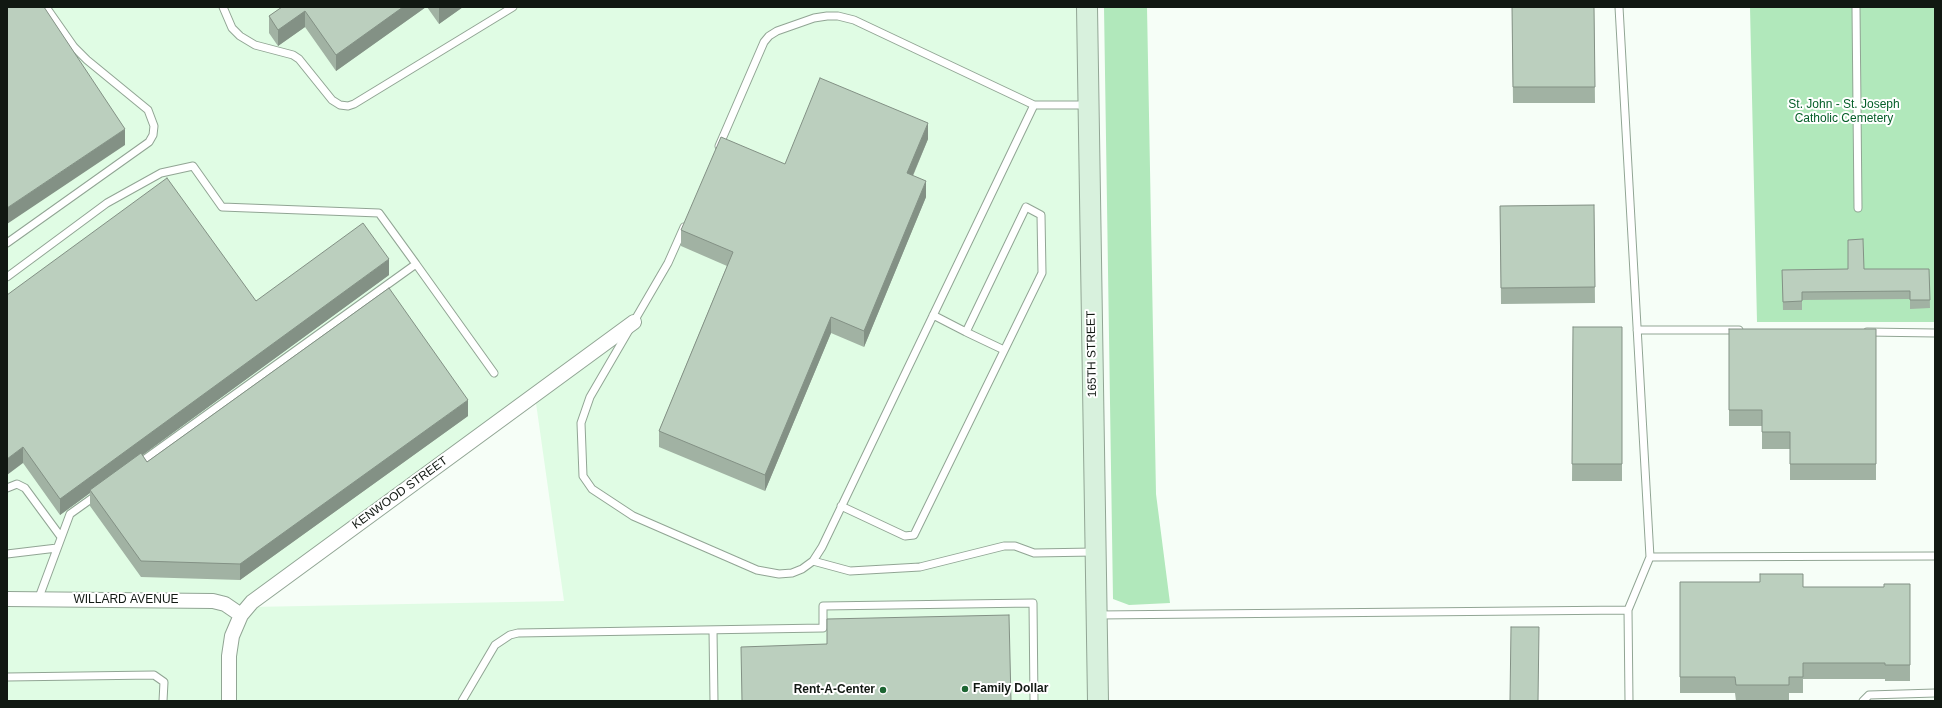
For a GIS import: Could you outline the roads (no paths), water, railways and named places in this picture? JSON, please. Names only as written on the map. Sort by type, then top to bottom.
[{"type":"main road","name":"165TH STREET","points":[[1087,7],[1098,701]]},
{"type":"street","name":"KENWOOD STREET","points":[[228,701],[229,656],[232,636],[241,615],[252,602],[634,322]]},
{"type":"street","name":"WILLARD AVENUE","points":[[7,599],[213,601],[225,604],[241,615]]},
{"type":"lane","points":[[7,243],[149,142],[153,135],[154,126],[148,110],[74,47],[46,7]]},
{"type":"lane","points":[[223,7],[232,28],[240,36],[255,45],[293,55],[299,59],[332,100],[340,105],[348,106],[354,104],[513,7]]},
{"type":"lane","points":[[1619,7],[1650,557],[1628,610],[1629,701]]},
{"type":"lane","points":[[1856,7],[1858,208]]},
{"type":"lane","points":[[715,156],[764,42],[777,31],[814,18],[838,16],[854,20],[1034,105],[1088,105]]},
{"type":"lane","points":[[687,220],[668,263],[590,397],[584,411],[582,423],[583,476],[586,483],[592,489],[633,516],[757,570],[779,574],[792,573],[813,560],[822,547],[1034,105]]},
{"type":"lane","points":[[7,277],[107,203],[161,172],[193,166],[222,207],[379,213],[494,372]]},
{"type":"lane","points":[[841,506],[905,536],[914,535],[1042,273],[1041,215],[1026,207],[966,332]]},
{"type":"lane","points":[[134,467],[416,264]]},
{"type":"lane","points":[[933,315],[1004,350]]},
{"type":"lane","points":[[1637,330],[1748,330]]},
{"type":"lane","points":[[1857,332],[1935,333]]},
{"type":"lane","points":[[7,488],[17,484],[25,488],[61,537]]},
{"type":"lane","points":[[38,600],[70,514],[102,490]]},
{"type":"lane","points":[[813,560],[850,571],[920,567],[1004,546],[1015,546],[1034,553],[1095,552]]},
{"type":"lane","points":[[7,554],[57,548]]},
{"type":"lane","points":[[1650,557],[1935,556]]},
{"type":"lane","points":[[462,701],[491,651],[502,639],[518,632],[823,628],[823,606],[1033,604],[1034,701]]},
{"type":"lane","points":[[1096,615],[1628,610]]},
{"type":"lane","points":[[713,630],[714,701]]},
{"type":"lane","points":[[7,677],[154,675],[164,682],[164,701]]},
{"type":"lane","points":[[1863,701],[1869,695],[1935,693]]},
{"type":"place","name":"Family Dollar","points":[[965,689]]},
{"type":"place","name":"Rent-A-Center","points":[[883,690]]},
{"type":"park label","name":"St. John - St. Joseph Catholic Cemetery","points":[[1844,112]]}]
